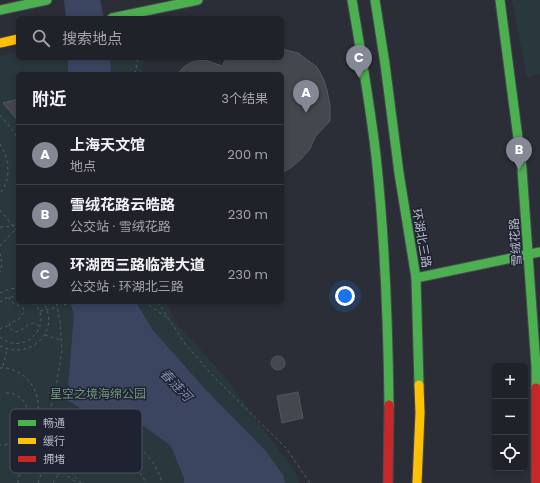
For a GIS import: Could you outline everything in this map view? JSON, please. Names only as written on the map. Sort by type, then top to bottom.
[{"type":"main road","points":[[0,10],[47,0]]},
{"type":"main road","points":[[122,16],[198,0]]},
{"type":"main road","points":[[352,0],[378,179],[386,284],[390,422],[388,483]]},
{"type":"main road","name":"环湖北三路","points":[[375,0],[399,173],[416,278],[420,414],[417,483]]},
{"type":"main road","name":"雪绒花路","points":[[500,0],[522,169],[536,366],[536,483]]},
{"type":"main road","points":[[0,44],[16,40]]},
{"type":"main road","points":[[416,278],[540,252]]},
{"type":"path","points":[[135,72],[138,60]]},
{"type":"path","points":[[0,115],[16,136]]},
{"type":"path","points":[[0,144],[4,150],[8,167],[4,189],[0,193]]},
{"type":"path","points":[[0,210],[16,229],[0,246]]},
{"type":"path","points":[[0,227],[13,226],[16,224]]},
{"type":"path","points":[[0,253],[2,264],[0,272]]},
{"type":"path","points":[[0,293],[9,289],[16,288]]},
{"type":"path","points":[[0,302],[9,297],[16,296]]},
{"type":"path","points":[[0,329],[10,326],[10,323],[18,320],[24,312],[24,309],[10,301],[9,297]]},
{"type":"path","points":[[0,337],[15,344],[30,340],[40,327],[41,319],[39,311],[34,304]]},
{"type":"path","points":[[0,346],[7,350],[18,351],[28,349],[37,343],[44,335],[48,325],[48,314],[44,304]]},
{"type":"path","points":[[51,409],[62,351],[62,340],[57,304]]},
{"type":"path","points":[[147,304],[169,318]]},
{"type":"path","points":[[159,304],[185,344],[216,379],[286,448],[310,483]]},
{"type":"path","points":[[39,311],[58,307]]},
{"type":"path","points":[[10,326],[14,332],[18,332],[30,323],[36,323],[40,327]]},
{"type":"path","points":[[44,335],[62,340]]},
{"type":"path","points":[[3,367],[7,350]]},
{"type":"path","points":[[0,368],[3,367],[16,370],[27,378],[34,388],[39,400],[39,409]]},
{"type":"path","points":[[6,393],[10,392],[17,396],[28,409]]},
{"type":"path","points":[[0,445],[10,444]]},
{"type":"path","points":[[142,451],[157,470],[162,483]]},
{"type":"path","points":[[18,483],[20,473]]},
{"type":"path","points":[[38,483],[42,473]]},
{"type":"path","points":[[53,483],[59,473]]},
{"type":"path","points":[[64,473],[78,483]]},
{"type":"path","points":[[71,473],[81,483]]},
{"type":"path","points":[[140,473],[146,483]]},
{"type":"green space","points":[[512,0],[540,0],[540,74],[527,77]]},
{"type":"green space","name":"星空之境海绵公园","points":[[16,52],[16,60],[144,60],[142,72],[16,72],[16,304],[167,304],[174,320],[224,376],[296,473],[299,483],[0,483],[0,56]]},
{"type":"water","points":[[64,0],[100,0],[104,16],[66,16]]},
{"type":"water","points":[[68,60],[110,60],[111,72],[68,72]]},
{"type":"water","name":"春涟河","points":[[71,304],[137,304],[152,329],[205,389],[265,450],[283,475],[285,483],[184,483],[184,478],[171,446],[142,425],[142,409],[81,409],[67,400],[74,314]]},
{"type":"building","points":[[284,50],[298,53],[317,67],[327,90],[330,106],[330,121],[315,137],[310,149],[292,167],[284,172],[284,72],[179,72],[192,62],[200,60],[222,66],[226,60],[284,60]]},
{"type":"building","points":[[16,100],[16,119],[3,103]]},
{"type":"building","points":[[275,356],[281,356],[285,360],[285,366],[281,370],[275,370],[271,366],[271,360]]},
{"type":"building","points":[[298,392],[303,418],[282,423],[277,396]]},
{"type":"traffic: fast","points":[[0,10],[47,0]]},
{"type":"traffic: fast","points":[[122,16],[198,0]]},
{"type":"traffic: fast","points":[[352,0],[371,117],[382,218],[386,280],[389,405]]},
{"type":"traffic: fast","points":[[375,0],[399,173],[416,278],[419,385]]},
{"type":"traffic: fast","points":[[500,0],[522,169],[536,366],[536,388]]},
{"type":"traffic: fast","points":[[416,278],[540,252]]},
{"type":"traffic: slow","points":[[0,43],[16,39]]},
{"type":"traffic: slow","points":[[417,483],[420,413],[419,385]]},
{"type":"traffic: jam","points":[[536,388],[536,483]]},
{"type":"traffic: jam","points":[[388,483],[389,405]]},
{"type":"place","name":"环湖西三路临港大道","points":[[359,78]]},
{"type":"place","name":"上海天文馆","points":[[306,113]]},
{"type":"place","name":"雪绒花路云皓路","points":[[519,170]]}]
